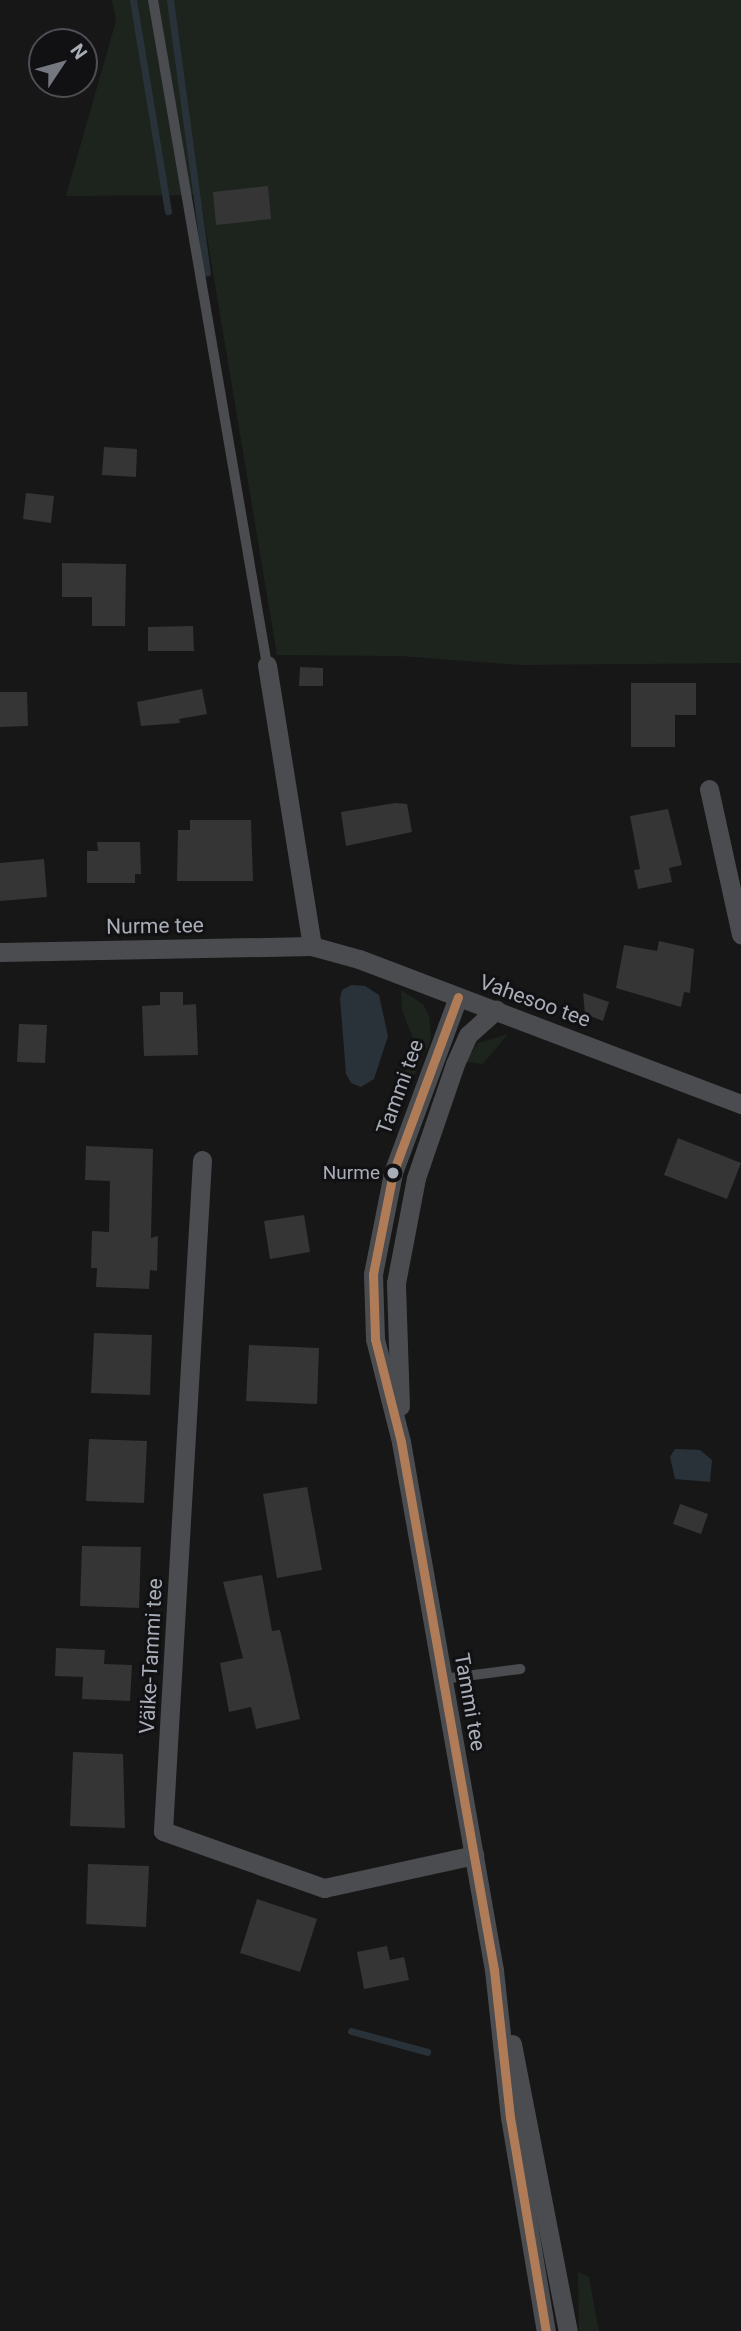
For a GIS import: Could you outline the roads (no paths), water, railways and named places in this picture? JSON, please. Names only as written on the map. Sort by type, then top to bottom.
[{"type":"street","points":[[267,665],[312,946]]},
{"type":"street","points":[[709,789],[741,935]]},
{"type":"street","name":"Nurme tee","points":[[0,952],[312,946]]},
{"type":"street","name":"Vahesoo tee","points":[[312,946],[359,959],[741,1104]]},
{"type":"street","name":"Tammi tee","points":[[458,997],[393,1173],[373,1274],[375,1339],[401,1442],[494,1970],[510,2118],[546,2331]]},
{"type":"street","name":"Tammi tee","points":[[401,1442],[395,1339],[396,1283],[406,1219],[455,1064],[468,1035],[496,1010]]},
{"type":"street","name":"Väike-Tammi tee","points":[[201,1160],[163,1831],[324,1888],[474,1855]]},
{"type":"street","name":"Tammi tee","points":[[494,1970],[529,2115],[568,2331]]},
{"type":"lane","points":[[153,0],[267,665]]},
{"type":"lane","points":[[443,1679],[520,1669]]},
{"type":"waterway","points":[[133,0],[168,211]]},
{"type":"waterway","points":[[170,0],[207,273]]},
{"type":"waterway","points":[[351,2031],[427,2052]]},
{"type":"place","name":"Nurme","points":[[393,1173]]}]
